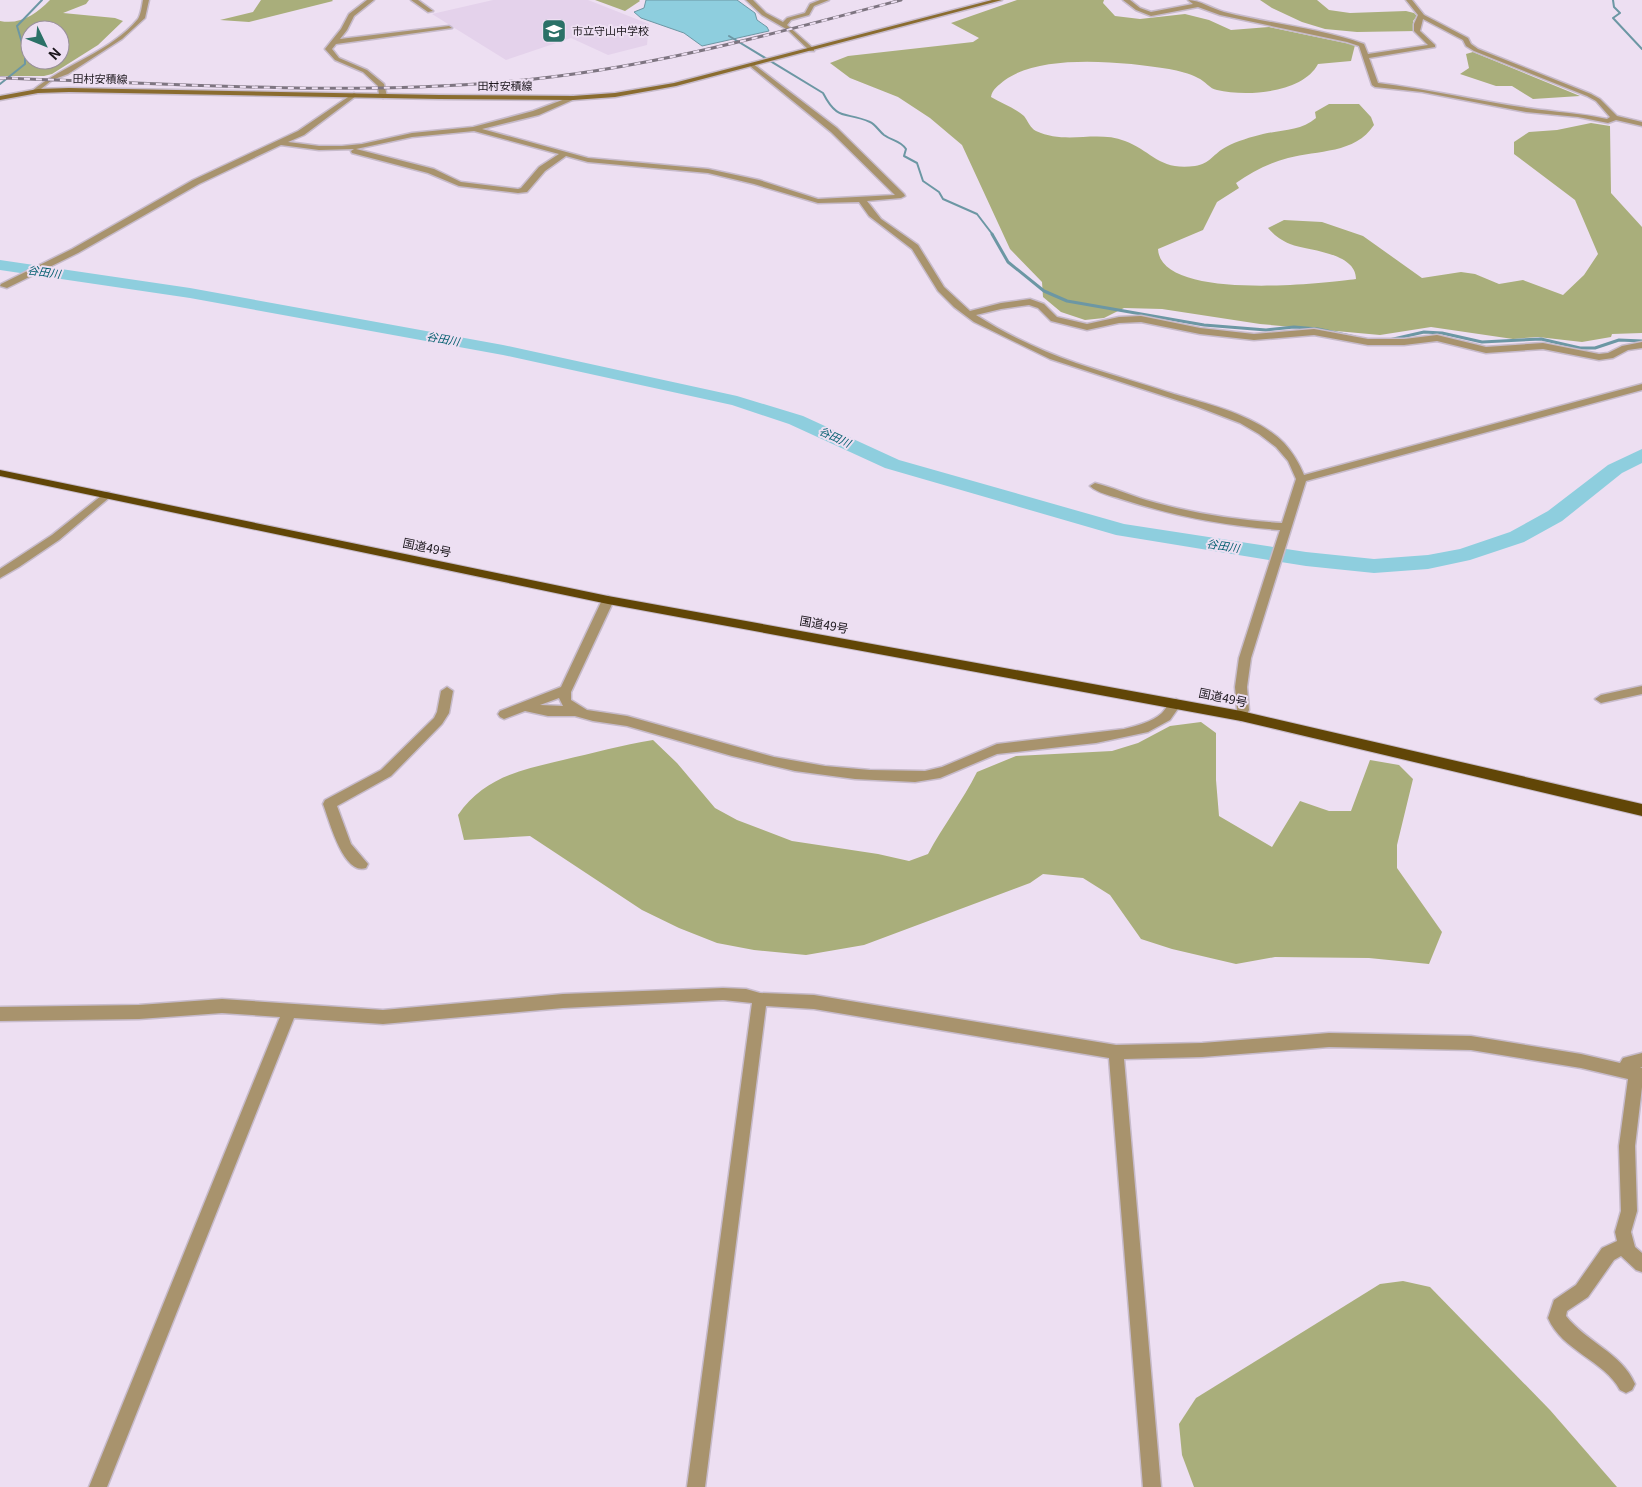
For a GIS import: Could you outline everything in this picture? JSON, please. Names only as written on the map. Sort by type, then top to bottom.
[{"type":"highway","name":"国道49号","points":[[0,473],[608,600],[1241,716],[1642,810]]},
{"type":"main road","name":"田村安積線","points":[[0,98],[34,92],[69,90],[572,98],[615,95],[656,89],[999,0]]},
{"type":"street","points":[[34,92],[50,79],[66,73],[120,38],[140,22],[146,0]]},
{"type":"street","points":[[371,0],[351,15],[344,30],[328,49],[332,56],[370,74],[382,85],[383,96]]},
{"type":"street","points":[[414,0],[430,11]]},
{"type":"street","points":[[749,0],[764,14],[790,29],[812,50]]},
{"type":"street","points":[[783,26],[789,19],[807,14],[812,5],[826,0]]},
{"type":"street","points":[[1126,0],[1149,14],[1166,6],[1198,5]]},
{"type":"street","points":[[1191,0],[1222,15],[1343,39],[1362,45],[1375,85],[1422,90],[1526,110],[1608,120],[1615,118],[1642,124]]},
{"type":"street","points":[[1409,0],[1422,16],[1466,39],[1468,45],[1476,50],[1502,58],[1537,75],[1594,97],[1615,118]]},
{"type":"street","points":[[1367,56],[1433,46],[1417,31],[1417,24],[1422,16]]},
{"type":"street","points":[[333,42],[449,28]]},
{"type":"street","points":[[474,129],[600,162],[708,171],[749,180],[818,201],[862,200],[901,196],[834,130],[752,65]]},
{"type":"street","points":[[4,286],[75,251],[196,182],[310,128],[354,95]]},
{"type":"street","points":[[280,143],[320,148],[344,148],[402,136],[474,129],[526,116],[572,98]]},
{"type":"street","points":[[344,148],[431,171],[459,184],[518,191],[524,190],[542,169],[564,154]]},
{"type":"street","points":[[862,200],[869,212],[916,248],[942,291],[971,314],[1020,343],[1042,353],[1225,412],[1281,446],[1297,467],[1301,478],[1245,658],[1241,687],[1243,710],[1241,716]]},
{"type":"street","points":[[102,245],[106,240],[151,211],[150,207]]},
{"type":"street","points":[[971,314],[1001,306],[1030,302],[1041,306],[1054,319],[1087,327],[1119,320],[1141,319],[1200,331],[1254,337],[1314,332],[1375,342],[1436,338],[1486,350],[1543,346],[1599,357],[1610,356],[1625,348],[1642,345]]},
{"type":"street","points":[[1301,478],[1642,387]]},
{"type":"street","points":[[1095,486],[1123,497],[1190,513],[1286,528]]},
{"type":"street","points":[[0,574],[41,550],[66,532],[106,495]]},
{"type":"street","points":[[576,711],[565,701],[566,690],[608,600]]},
{"type":"street","points":[[504,714],[566,690]]},
{"type":"street","points":[[1601,699],[1642,690]]},
{"type":"street","points":[[361,864],[345,847],[330,804],[378,778],[393,767],[438,721],[445,707],[447,691]]},
{"type":"street","points":[[525,706],[548,711],[576,711],[599,718],[624,720],[793,766],[826,771],[916,777],[935,774],[994,750],[1018,744],[1084,740],[1140,730],[1155,724],[1172,713],[1176,703]]},
{"type":"street","points":[[0,1014],[139,1012],[222,1006],[383,1017],[563,1002],[723,994],[746,995],[760,999],[814,1002],[1116,1052],[1202,1050],[1329,1040],[1471,1043],[1636,1070],[1627,1146],[1629,1206],[1623,1232],[1628,1252],[1642,1264]]},
{"type":"street","points":[[696,1487],[760,999]]},
{"type":"street","points":[[98,1487],[290,1010]]},
{"type":"street","points":[[1116,1052],[1152,1487]]},
{"type":"street","points":[[1625,1246],[1608,1254],[1582,1291],[1560,1306],[1557,1318],[1568,1333],[1621,1374],[1626,1384]]},
{"type":"shaded area","name":"市立守山中学校","points":[[493,0],[588,0],[649,24],[647,45],[608,55],[571,38],[506,60],[432,14]]},
{"type":"green space","points":[[50,0],[89,0],[86,4],[63,13],[115,18],[123,21],[98,45],[70,63],[70,20],[21,20],[34,14]]},
{"type":"green space","points":[[261,0],[333,1],[249,22],[220,20],[253,12]]},
{"type":"green space","points":[[595,0],[639,0],[640,1],[625,11]]},
{"type":"green space","points":[[1017,0],[1104,0],[1103,3],[1115,16],[1140,19],[1185,14],[1209,20],[1231,30],[1269,27],[1355,45],[1351,61],[1318,64],[1311,74],[1300,81],[1287,87],[1258,92],[1243,93],[1217,90],[1201,79],[1184,72],[1108,62],[1062,63],[1040,66],[1021,71],[996,87],[991,97],[1024,116],[1036,131],[1058,137],[1114,138],[1134,145],[1164,163],[1183,167],[1200,165],[1222,149],[1244,139],[1304,125],[1316,118],[1315,112],[1329,104],[1359,104],[1371,117],[1374,125],[1357,141],[1335,149],[1281,160],[1254,172],[1236,183],[1239,188],[1217,202],[1203,230],[1158,249],[1166,265],[1185,276],[1212,283],[1278,285],[1311,284],[1356,279],[1354,270],[1340,258],[1290,244],[1278,238],[1268,228],[1284,220],[1322,222],[1363,236],[1422,278],[1461,272],[1475,274],[1499,284],[1523,280],[1563,295],[1584,275],[1598,254],[1575,200],[1514,154],[1514,142],[1529,132],[1557,130],[1591,123],[1610,126],[1611,193],[1642,227],[1642,333],[1612,334],[1611,337],[1582,342],[1538,337],[1513,339],[1431,327],[1380,335],[1260,324],[1162,309],[1124,308],[1104,318],[1085,320],[1061,312],[1043,297],[1042,282],[1010,249],[962,145],[930,118],[898,97],[850,78],[830,63],[848,56],[973,42],[979,38],[951,23]]},
{"type":"green space","points":[[1260,0],[1317,0],[1329,10],[1350,13],[1406,11],[1417,16],[1413,21],[1417,31],[1357,32],[1325,29],[1302,22],[1272,8]]},
{"type":"green space","points":[[20,20],[20,70],[58,70],[44,76],[0,76],[0,21]]},
{"type":"green space","points":[[1473,52],[1580,96],[1533,99],[1512,86],[1496,86],[1460,74],[1469,68],[1466,54]]},
{"type":"green space","points":[[1201,722],[1216,733],[1216,780],[1219,816],[1272,847],[1300,801],[1329,811],[1351,811],[1370,760],[1399,765],[1413,779],[1397,845],[1397,868],[1442,932],[1429,964],[1369,958],[1275,957],[1236,964],[1172,949],[1141,939],[1110,895],[1083,878],[1043,874],[1030,883],[864,945],[806,955],[754,950],[717,943],[679,928],[642,910],[530,836],[464,840],[458,815],[479,792],[504,777],[547,764],[653,740],[677,763],[715,808],[737,820],[792,841],[878,854],[909,861],[928,854],[977,772],[1016,756],[1112,751],[1138,743],[1170,726]]},
{"type":"green space","points":[[1403,1281],[1430,1287],[1550,1410],[1617,1487],[1194,1487],[1182,1455],[1179,1424],[1196,1398],[1380,1284]]},
{"type":"water","points":[[646,0],[737,0],[755,13],[757,20],[767,27],[769,31],[702,46],[684,33],[641,18],[634,12],[644,8]]},
{"type":"waterway","points":[[0,84],[25,64],[25,53],[17,26],[42,0]]},
{"type":"waterway","points":[[1613,0],[1614,7],[1620,13],[1613,18],[1642,49]]},
{"type":"waterway","points":[[729,36],[823,93],[828,102],[838,112],[874,124],[884,135],[901,144],[906,149],[904,156],[917,163],[923,181],[939,192],[943,199],[977,214],[993,235]]},
{"type":"waterway","points":[[992,234],[1008,262],[1044,291],[1067,301],[1204,325],[1266,330],[1294,327],[1318,329],[1355,337]]},
{"type":"waterway","name":"谷田川","points":[[0,265],[190,293],[373,328],[503,350],[737,401],[796,420],[892,464],[1123,530],[1306,559],[1374,566],[1428,562],[1463,555],[1517,537],[1555,516],[1615,469],[1642,455]]},
{"type":"waterway","points":[[1389,340],[1424,332],[1442,333],[1482,342],[1541,339],[1580,348],[1595,348],[1619,340],[1642,341]]},
{"type":"railway","points":[[0,78],[314,88],[377,88],[503,82],[604,69],[704,50],[901,0]]},
{"type":"place","name":"市立守山中学校","points":[[554,31]]}]
